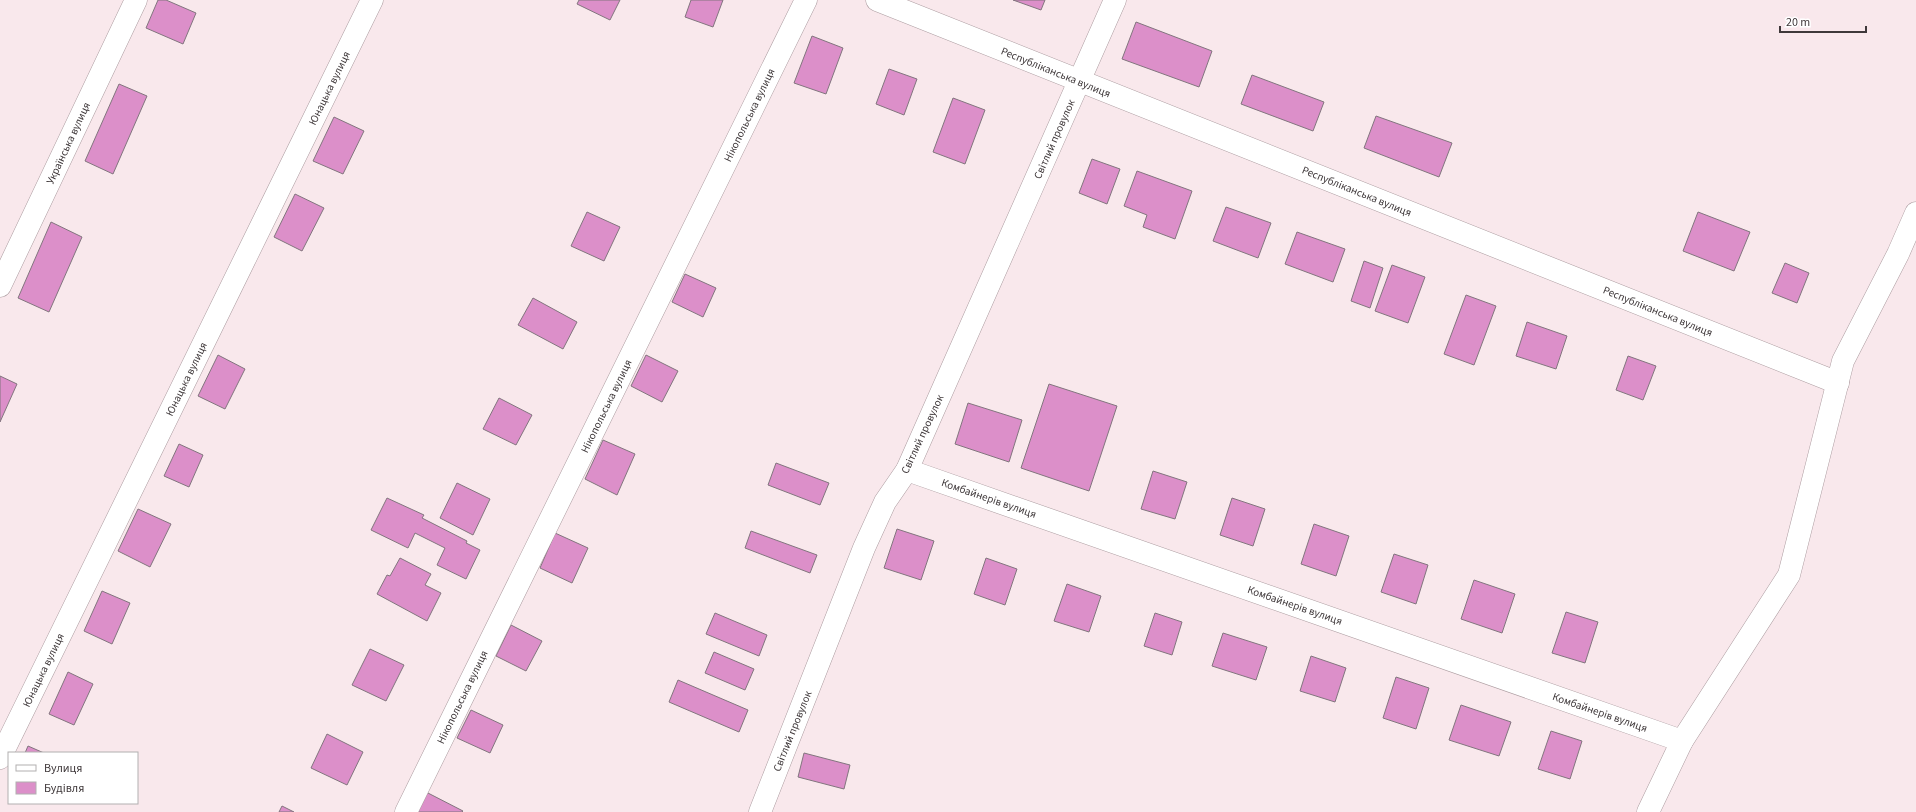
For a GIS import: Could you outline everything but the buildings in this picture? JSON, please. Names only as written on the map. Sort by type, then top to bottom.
[{"type":"street","name":"Українська вулиця","points":[[0,286],[136,0]]},
{"type":"street","name":"Юнацька вулиця","points":[[0,758],[372,0]]},
{"type":"street","name":"Нікопольська вулиця","points":[[406,812],[806,0]]},
{"type":"street","name":"Республіканська вулиця","points":[[877,0],[1838,383]]},
{"type":"street","name":"Світлий провулок","points":[[760,812],[864,548],[885,502],[907,470],[1115,0]]},
{"type":"street","points":[[1648,812],[1682,741],[1789,575],[1843,361],[1898,254],[1916,213]]},
{"type":"street","name":"Комбайнерів вулиця","points":[[907,470],[1682,741]]}]
